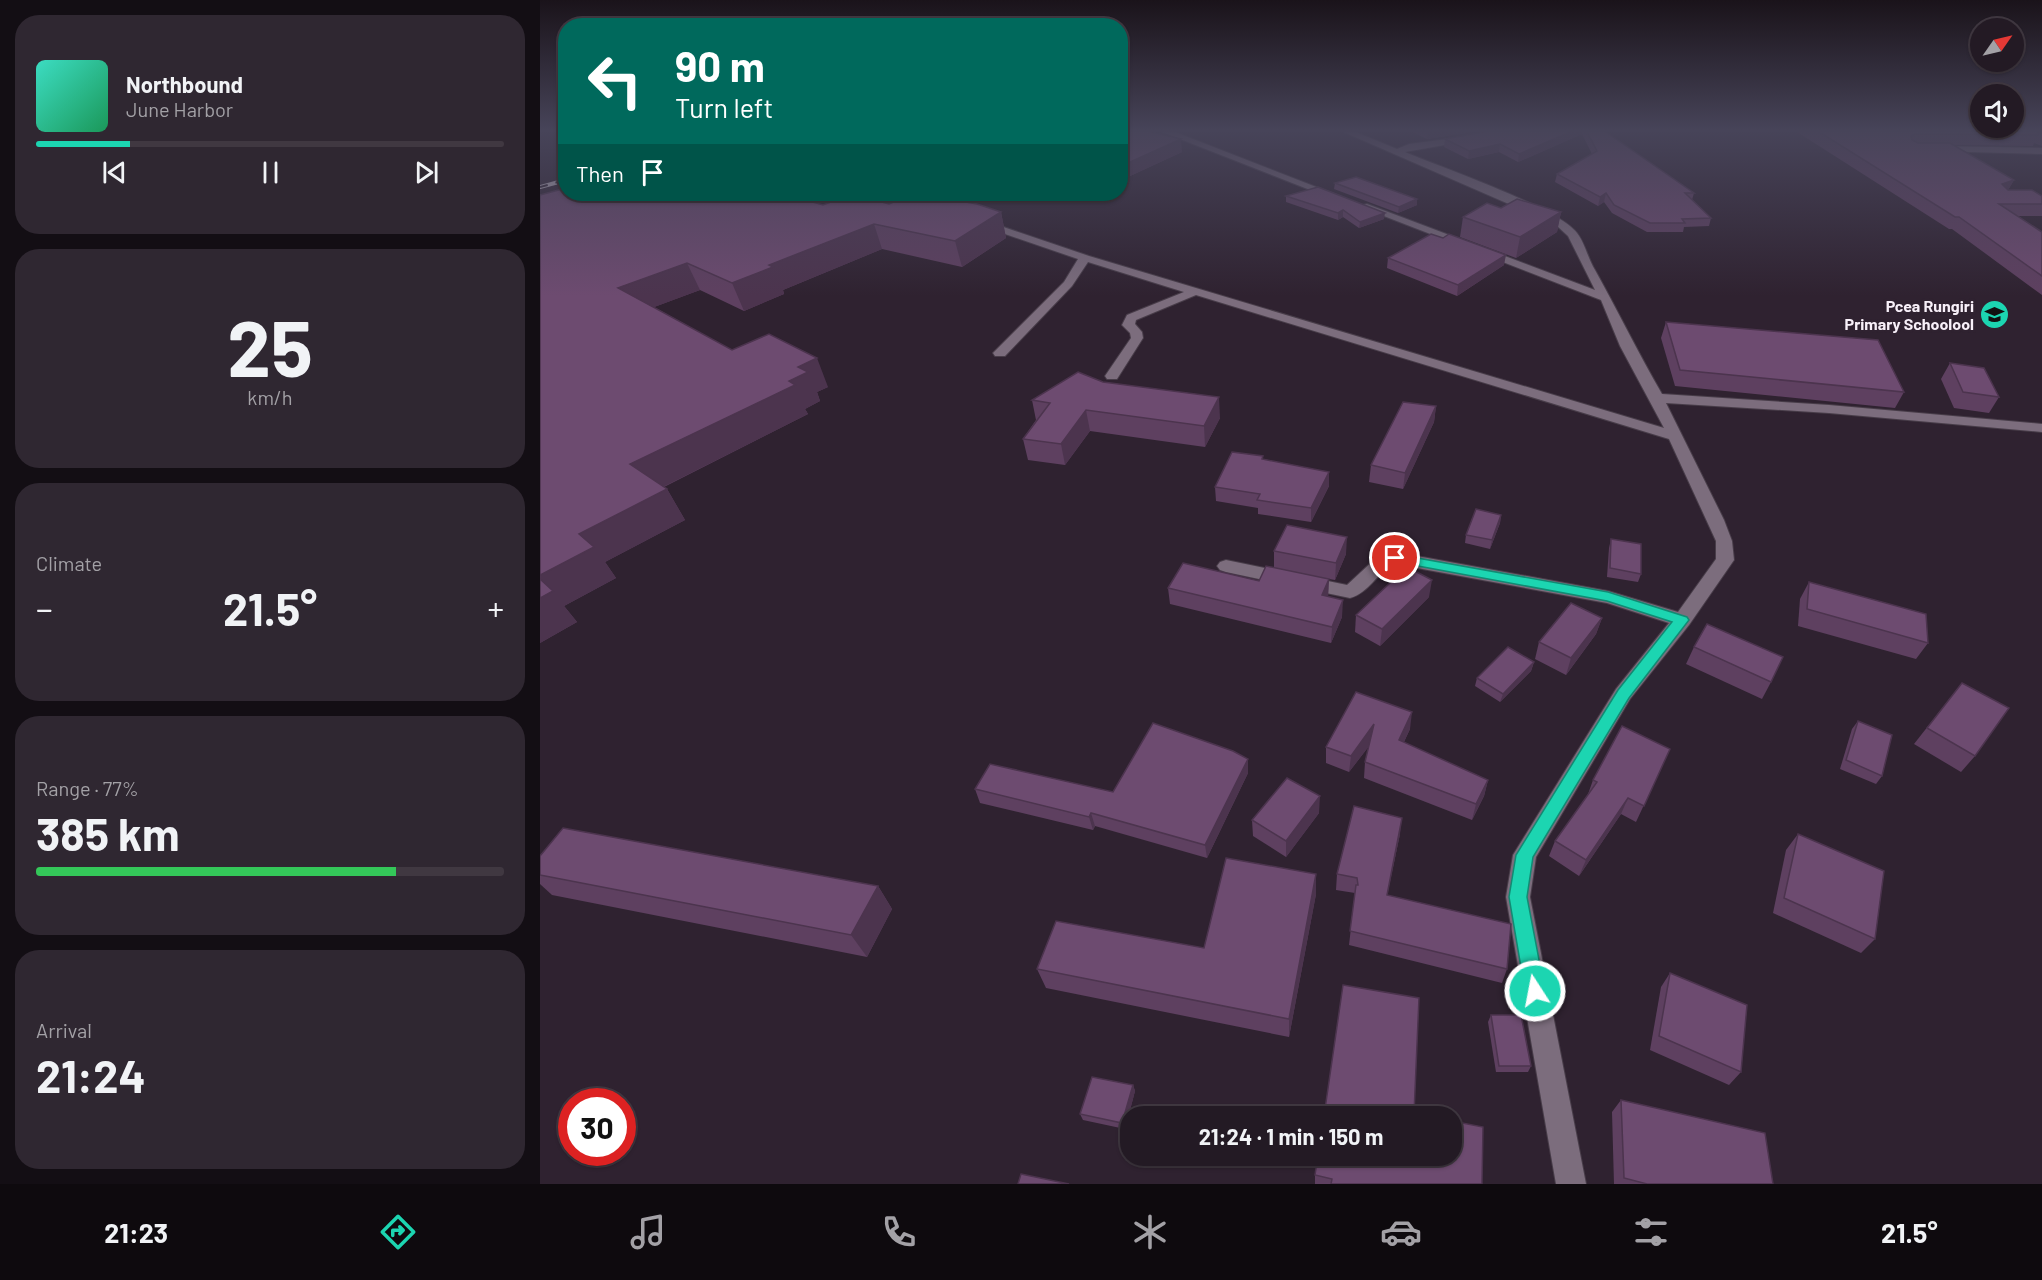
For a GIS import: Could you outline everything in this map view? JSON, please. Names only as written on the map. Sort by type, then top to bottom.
[{"type":"street","points":[[1307,185],[1606,298]]},
{"type":"street","points":[[1472,185],[1559,222],[1573,235],[1588,268],[1606,298],[1615,322],[1676,436],[1724,540],[1725,560],[1682,620],[1623,694],[1525,855],[1518,897],[1571,1184]]},
{"type":"street","points":[[915,201],[943,209]]},
{"type":"street","points":[[965,217],[1085,258],[1676,436]]},
{"type":"street","points":[[1000,353],[1068,284],[1085,258]]},
{"type":"street","points":[[1112,376],[1137,338],[1136,332],[1128,325],[1131,318],[1196,291]]},
{"type":"street","points":[[1657,398],[1817,408],[2042,428]]},
{"type":"street","points":[[1226,566],[1350,592],[1358,587],[1380,562],[1395,558],[1608,597],[1682,620]]},
{"type":"building","points":[[1341,185],[1379,185],[1417,199],[1399,207]]},
{"type":"building","points":[[1578,185],[1683,185],[1694,193],[1685,193],[1711,218],[1682,219],[1685,223],[1650,223],[1614,205],[1606,193],[1600,197]]},
{"type":"building","points":[[1904,185],[2003,185],[2008,190],[2032,190],[2042,196],[2042,204],[1999,204],[2042,232],[2042,276],[1959,217],[1955,217]]},
{"type":"building","points":[[1318,187],[1385,213],[1360,222],[1343,210],[1338,213],[1286,196]]},
{"type":"building","points":[[558,190],[558,201],[809,201],[823,205],[834,201],[878,201],[889,204],[896,201],[960,201],[1001,212],[955,241],[874,224],[769,265],[773,267],[732,283],[687,263],[618,288],[732,350],[769,334],[817,358],[798,367],[808,372],[789,381],[795,385],[630,464],[667,489],[579,534],[594,547],[540,575],[540,195]]},
{"type":"building","points":[[1517,199],[1561,212],[1520,237],[1463,217],[1487,203],[1501,208]]},
{"type":"building","points":[[1431,234],[1443,238],[1449,234],[1506,255],[1458,285],[1388,258]]},
{"type":"building","points":[[1666,322],[1878,340],[1904,392],[1680,370]]},
{"type":"building","points":[[1950,363],[1984,368],[1999,397],[1963,392]]},
{"type":"building","points":[[1078,372],[1103,382],[1219,397],[1204,426],[1086,410],[1061,444],[1023,439],[1050,403],[1032,400]]},
{"type":"building","points":[[1403,402],[1436,406],[1405,473],[1371,465]]},
{"type":"building","points":[[1232,452],[1263,456],[1262,459],[1329,472],[1311,508],[1257,500],[1260,494],[1215,487]]},
{"type":"building","points":[[1476,509],[1501,515],[1492,540],[1466,535]]},
{"type":"building","points":[[1287,525],[1347,537],[1336,563],[1274,551]]},
{"type":"building","points":[[1611,539],[1641,544],[1641,574],[1610,568]]},
{"type":"building","points":[[1183,563],[1259,581],[1266,566],[1329,579],[1322,595],[1343,600],[1332,627],[1168,588]]},
{"type":"building","points":[[1407,567],[1432,580],[1382,629],[1356,615]]},
{"type":"building","points":[[540,579],[553,591],[540,598]]},
{"type":"building","points":[[1809,582],[1926,614],[1928,643],[1807,609]]},
{"type":"building","points":[[1571,603],[1602,618],[1571,658],[1539,642]]},
{"type":"building","points":[[1707,624],[1783,657],[1771,682],[1694,647]]},
{"type":"building","points":[[1508,647],[1534,662],[1503,694],[1477,678]]},
{"type":"building","points":[[1962,683],[2009,708],[1975,756],[1927,728]]},
{"type":"building","points":[[1356,692],[1412,712],[1399,740],[1488,780],[1476,804],[1365,762],[1374,724],[1351,756],[1326,747]]},
{"type":"building","points":[[1858,721],[1892,735],[1882,776],[1846,760]]},
{"type":"building","points":[[1153,723],[1233,751],[1248,759],[1205,845],[1091,813],[1089,817],[975,789],[990,764],[1113,792]]},
{"type":"building","points":[[1622,726],[1670,749],[1644,806],[1628,798],[1586,860],[1555,841],[1597,782],[1593,780]]},
{"type":"building","points":[[1287,778],[1320,796],[1286,841],[1252,820]]},
{"type":"building","points":[[1354,806],[1402,818],[1387,895],[1511,924],[1507,969],[1350,931],[1356,885],[1358,885],[1357,878],[1337,874]]},
{"type":"building","points":[[563,828],[878,886],[851,935],[540,875],[540,856]]},
{"type":"building","points":[[1798,834],[1884,871],[1875,939],[1784,898]]},
{"type":"building","points":[[1226,858],[1316,874],[1289,1019],[1037,969],[1056,921],[1204,948]]},
{"type":"building","points":[[1670,973],[1747,1005],[1741,1072],[1659,1036]]},
{"type":"building","points":[[1343,985],[1419,998],[1414,1106],[1325,1106]]},
{"type":"building","points":[[1491,1015],[1521,1015],[1531,1066],[1499,1066]]},
{"type":"building","points":[[1092,1077],[1133,1085],[1127,1106],[1120,1106],[1120,1123],[1080,1114]]},
{"type":"building","points":[[1621,1100],[1765,1133],[1773,1184],[1647,1184],[1624,1178]]},
{"type":"building","points":[[1462,1123],[1483,1127],[1482,1184],[1331,1184],[1332,1179],[1315,1175],[1316,1166],[1462,1166]]},
{"type":"building","points":[[1021,1174],[1069,1184],[1018,1184]]},
{"type":"railway","points":[[540,187],[546,185]]},
{"type":"place","name":"Pcea Rungiri Primary Schoolool","points":[[1995,315]]},
{"type":"route","points":[[1395,558],[1608,597],[1682,620],[1623,694],[1525,855],[1518,897],[1535,991]]}]
